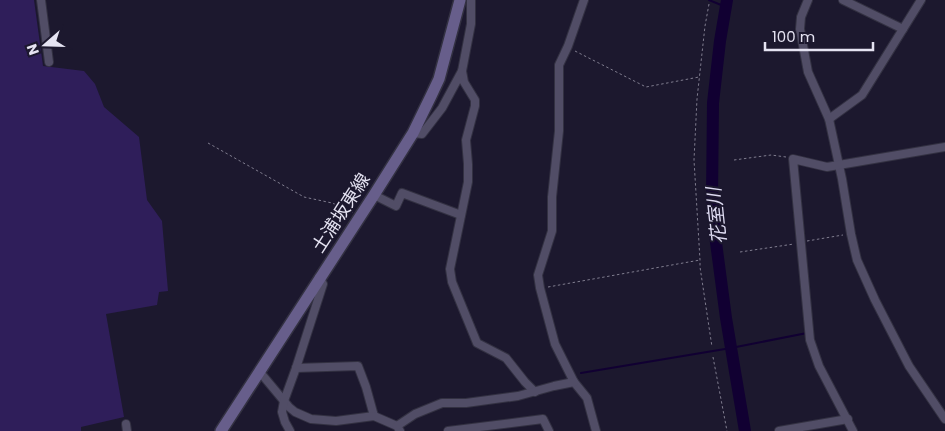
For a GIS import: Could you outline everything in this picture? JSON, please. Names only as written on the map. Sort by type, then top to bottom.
[{"type":"main road","name":"土浦坂東線","points":[[221,431],[413,133],[439,79],[460,0]]},
{"type":"street","points":[[41,0],[49,62]]},
{"type":"street","points":[[413,133],[422,134],[442,108],[462,71],[471,24],[471,0]]},
{"type":"street","points":[[584,0],[568,46],[558,65],[559,131],[552,197],[552,231],[538,275],[555,344],[574,382],[587,398],[596,431]]},
{"type":"street","points":[[808,0],[801,17],[800,29],[808,72],[829,119],[857,260],[909,366],[945,419]]},
{"type":"street","points":[[843,0],[903,29]]},
{"type":"street","points":[[829,119],[862,95],[921,0]]},
{"type":"street","points":[[462,71],[464,82],[475,100],[475,106],[466,140],[468,174],[450,274],[477,343],[506,358],[535,392]]},
{"type":"street","points":[[853,431],[819,366],[810,340],[793,159],[827,167],[945,147]]},
{"type":"street","points":[[374,195],[396,206],[402,193],[461,215]]},
{"type":"street","points":[[290,431],[282,412],[284,401],[323,284],[320,277]]},
{"type":"street","points":[[296,368],[358,366],[374,416]]},
{"type":"street","points":[[259,371],[295,412],[310,419],[336,421],[374,416],[398,428],[415,414],[442,404],[466,403],[518,396],[574,382]]},
{"type":"street","points":[[449,431],[497,428],[544,419],[549,431]]},
{"type":"street","points":[[779,431],[848,419]]},
{"type":"path","points":[[709,4],[697,100],[694,160],[700,267],[712,347]]},
{"type":"path","points":[[568,46],[646,87],[700,77]]},
{"type":"path","points":[[208,143],[304,197],[332,203],[361,215]]},
{"type":"path","points":[[734,160],[771,155],[793,159]]},
{"type":"path","points":[[740,252],[851,234]]},
{"type":"path","points":[[540,288],[700,260]]},
{"type":"path","points":[[713,357],[727,431]]},
{"type":"shaded area","points":[[0,0],[34,0],[43,66],[84,71],[95,84],[104,107],[139,137],[147,200],[162,221],[168,291],[159,292],[157,305],[106,314],[124,417],[81,427],[81,431],[0,431]]},
{"type":"waterway","points":[[709,0],[726,7]]},
{"type":"waterway","name":"花室川","points":[[727,0],[713,103],[712,197],[726,318],[745,431]]},
{"type":"waterway","points":[[581,373],[731,348],[807,333]]}]
